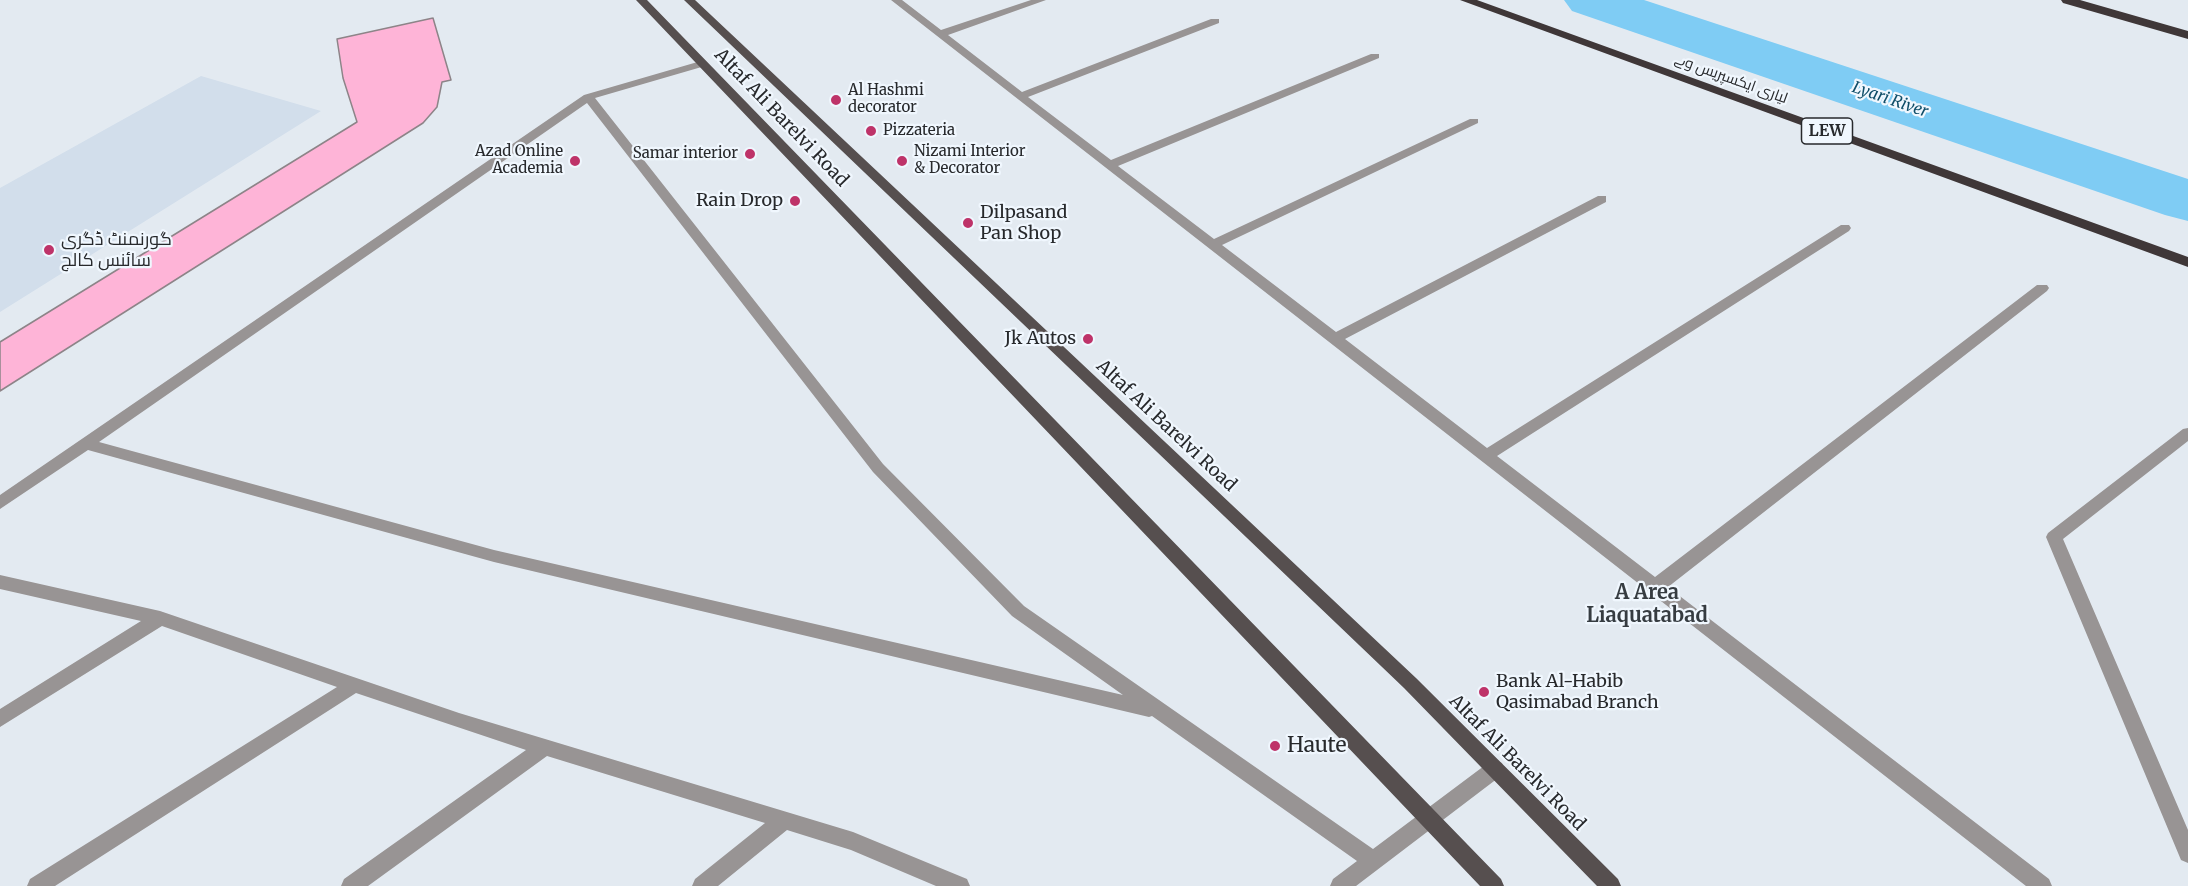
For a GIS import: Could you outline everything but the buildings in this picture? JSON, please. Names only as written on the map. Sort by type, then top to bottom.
[{"type":"highway","name":"لیاری ایکسپریس وے","points":[[1466,0],[2188,262]]},
{"type":"highway","points":[[2067,0],[2188,35]]},
{"type":"main road","name":"Altaf Ali Barelvi Road","points":[[641,0],[1494,886]]},
{"type":"main road","name":"Altaf Ali Barelvi Road","points":[[689,0],[1410,683],[1611,886]]},
{"type":"street","points":[[896,0],[2042,886]]},
{"type":"street","points":[[940,34],[1041,0]]},
{"type":"street","points":[[1020,96],[1215,21]]},
{"type":"street","points":[[1110,165],[1375,56]]},
{"type":"street","points":[[0,503],[588,97],[701,64]]},
{"type":"street","points":[[588,97],[878,468],[1018,611],[1374,862]]},
{"type":"street","points":[[1212,245],[1474,121]]},
{"type":"street","points":[[1334,339],[1602,199]]},
{"type":"street","points":[[1486,456],[1845,228]]},
{"type":"street","points":[[1655,587],[2042,288]]},
{"type":"street","points":[[2188,433],[2054,537],[2188,853]]},
{"type":"street","points":[[85,444],[494,556],[1158,711]]},
{"type":"street","points":[[0,582],[160,618],[354,685],[545,747],[853,841],[960,886]]},
{"type":"street","points":[[0,719],[160,618]]},
{"type":"street","points":[[37,886],[354,685]]},
{"type":"street","points":[[351,886],[545,747]]},
{"type":"street","points":[[1341,886],[1495,769]]},
{"type":"street","points":[[702,886],[784,820]]},
{"type":"shaded area","name":"گورنمنٹ ڈگری سائنس کالج","points":[[201,76],[321,111],[0,312],[0,188]]},
{"type":"waterway","name":"Lyari River","points":[[1591,0],[2188,201]]},
{"type":"place","name":"Al Hashmi decorator","points":[[836,100]]},
{"type":"place","name":"Pizzateria","points":[[871,131]]},
{"type":"place","name":"Samar interior","points":[[750,154]]},
{"type":"place","name":"Azad Online Academia","points":[[575,161]]},
{"type":"place","name":"Nizami Interior & Decorator","points":[[902,161]]},
{"type":"place","name":"Rain Drop","points":[[795,201]]},
{"type":"place","name":"Dilpasand Pan Shop","points":[[968,223]]},
{"type":"place","name":"گورنمنٹ ڈگری سائنس کالج","points":[[49,250]]},
{"type":"place","name":"Jk Autos","points":[[1088,339]]},
{"type":"place","name":"Bank Al-Habib Qasimabad Branch","points":[[1484,692]]},
{"type":"place","name":"Haute","points":[[1275,746]]},
{"type":"district","name":"A Area Liaquatabad","points":[[1647,604]]}]
